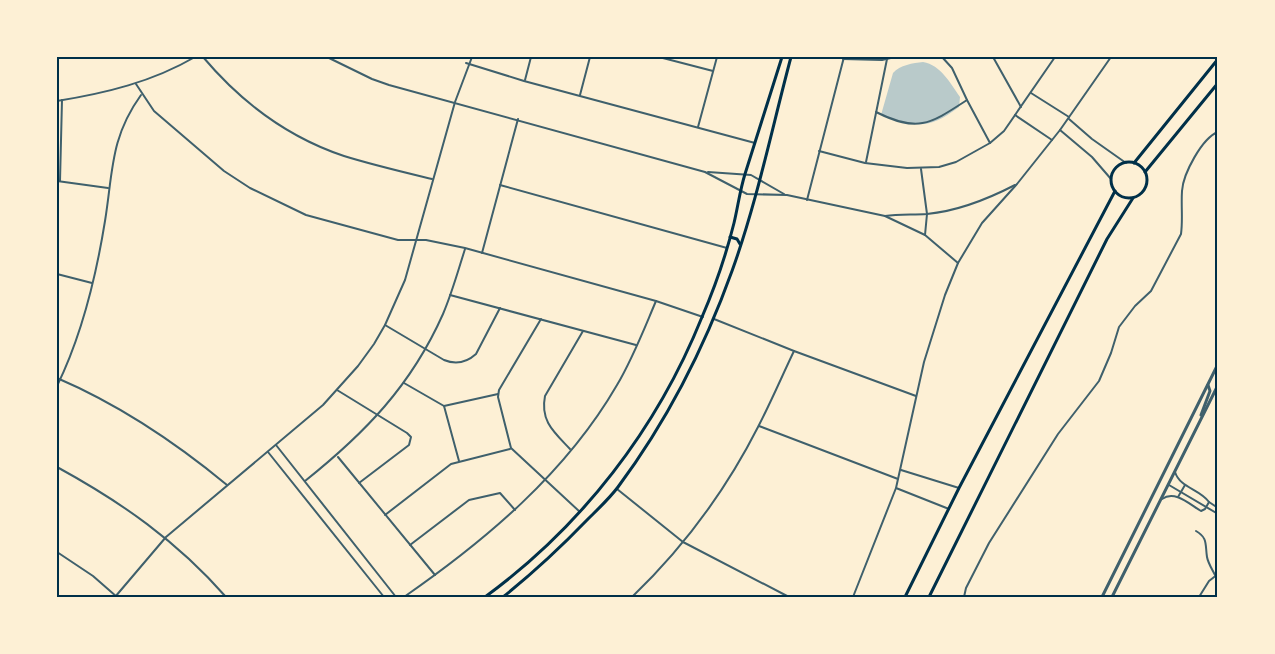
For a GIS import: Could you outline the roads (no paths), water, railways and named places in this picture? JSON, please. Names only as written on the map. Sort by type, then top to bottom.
[{"type":"main road","points":[[485,597],[541,550],[580,512],[616,470],[646,426],[682,361],[703,316],[730,237],[745,175],[782,57]]},
{"type":"main road","points":[[503,597],[550,557],[617,489],[664,420],[699,353],[741,246],[791,57]]},
{"type":"main road","points":[[1134,163],[1218,59]]},
{"type":"main road","points":[[1145,172],[1218,83]]},
{"type":"main road","points":[[929,597],[1107,239],[1133,198],[1144,189],[1147,183],[1145,172],[1134,163],[1126,163],[1116,168],[1111,179],[1115,191],[1123,197],[1133,198]]},
{"type":"main road","points":[[904,597],[1115,191]]},
{"type":"main road","points":[[730,237],[736,238],[741,246]]},
{"type":"street","points":[[57,101],[136,84],[159,76],[195,57]]},
{"type":"street","points":[[203,57],[241,97],[289,131],[316,145],[343,155],[432,179]]},
{"type":"street","points":[[327,57],[372,79],[705,172],[747,194],[787,195],[885,216],[927,214],[965,206],[992,197],[1017,184]]},
{"type":"street","points":[[57,552],[93,576],[116,597],[166,537],[309,418],[363,359],[385,325],[405,280],[432,179],[470,57]]},
{"type":"street","points":[[524,81],[531,57]]},
{"type":"street","points":[[579,96],[590,57]]},
{"type":"street","points":[[659,57],[713,71]]},
{"type":"street","points":[[698,128],[717,57]]},
{"type":"street","points":[[807,200],[843,58],[887,59],[896,57]]},
{"type":"street","points":[[942,57],[952,68],[966,100],[990,143]]},
{"type":"street","points":[[993,57],[1021,107]]},
{"type":"street","points":[[1047,57],[1051,63]]},
{"type":"street","points":[[819,151],[865,163],[921,169],[956,162],[990,143],[1004,131],[1055,57]]},
{"type":"street","points":[[853,597],[896,488],[933,329],[958,263],[982,223],[1060,130],[1111,57]]},
{"type":"street","points":[[865,163],[887,59]]},
{"type":"street","points":[[468,65],[755,143]]},
{"type":"street","points":[[136,84],[141,95],[154,111],[224,171],[277,203],[336,225],[398,240],[434,241],[465,248],[703,316]]},
{"type":"street","points":[[1031,93],[1069,118],[1092,139],[1126,163]]},
{"type":"street","points":[[57,386],[84,314],[92,283],[105,220],[114,152],[130,111],[141,95]]},
{"type":"street","points":[[62,100],[58,181],[108,188]]},
{"type":"street","points":[[876,112],[901,123],[918,124],[934,120],[966,100]]},
{"type":"street","points":[[1016,116],[1052,140]]},
{"type":"street","points":[[482,253],[518,119]]},
{"type":"street","points":[[1060,130],[1092,157],[1111,179]]},
{"type":"street","points":[[964,597],[966,588],[989,543],[1058,434],[1099,381],[1112,353],[1119,327],[1135,306],[1151,291],[1181,234],[1182,191],[1186,177],[1206,139],[1218,132]]},
{"type":"street","points":[[921,169],[927,214],[925,236]]},
{"type":"street","points":[[705,172],[754,176],[787,195]]},
{"type":"street","points":[[500,185],[726,248]]},
{"type":"street","points":[[885,216],[925,236],[958,263]]},
{"type":"street","points":[[305,481],[337,456],[379,415],[404,383],[425,349],[450,294],[465,248]]},
{"type":"street","points":[[57,274],[92,283]]},
{"type":"street","points":[[450,294],[637,346]]},
{"type":"street","points":[[404,597],[516,510],[546,481],[609,398],[637,346],[656,301]]},
{"type":"street","points":[[385,325],[425,349],[453,363],[461,363],[476,354],[500,308]]},
{"type":"street","points":[[541,319],[498,394],[512,448],[580,512]]},
{"type":"street","points":[[714,319],[916,396]]},
{"type":"street","points":[[571,449],[549,428],[543,404],[545,396],[583,331]]},
{"type":"street","points":[[632,597],[683,542],[730,476],[759,426],[794,351]]},
{"type":"street","points":[[1102,597],[1218,364]]},
{"type":"street","points":[[59,378],[102,399],[161,433],[227,485]]},
{"type":"street","points":[[404,383],[444,406],[498,394]]},
{"type":"street","points":[[1200,422],[1210,391],[1207,385]]},
{"type":"street","points":[[1112,597],[1218,385]]},
{"type":"street","points":[[337,390],[407,433],[411,441],[409,446],[359,483]]},
{"type":"street","points":[[444,406],[459,461]]},
{"type":"street","points":[[759,426],[898,479]]},
{"type":"street","points":[[276,445],[396,597]]},
{"type":"street","points":[[386,515],[451,464],[512,448]]},
{"type":"street","points":[[268,452],[384,597]]},
{"type":"street","points":[[337,456],[435,575]]},
{"type":"street","points":[[57,467],[113,500],[166,537],[225,597]]},
{"type":"street","points":[[901,470],[959,488]]},
{"type":"street","points":[[1175,471],[1178,480],[1218,508]]},
{"type":"street","points":[[1169,485],[1218,514]]},
{"type":"street","points":[[1178,497],[1185,485]]},
{"type":"street","points":[[896,488],[949,509]]},
{"type":"street","points":[[617,489],[683,542],[789,597]]},
{"type":"street","points":[[410,545],[469,500],[500,493],[516,510]]},
{"type":"street","points":[[1162,499],[1169,495],[1178,497],[1201,511],[1209,502]]},
{"type":"street","points":[[1196,531],[1203,535],[1207,542],[1207,557],[1216,575],[1199,597]]}]
